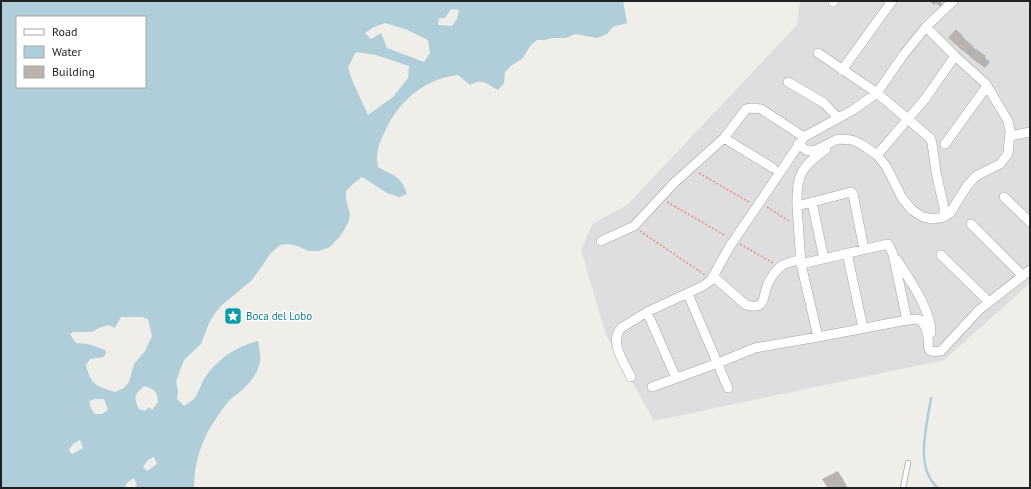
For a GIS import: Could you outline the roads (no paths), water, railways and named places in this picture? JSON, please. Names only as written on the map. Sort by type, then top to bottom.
[{"type":"street","points":[[842,70],[892,1]]},
{"type":"street","points":[[631,377],[616,347],[616,341],[621,328],[647,312],[688,294],[712,278],[734,240],[759,205],[801,140],[854,110],[877,93],[900,59],[926,27],[953,1]]},
{"type":"street","points":[[602,241],[634,226],[660,197],[724,138],[742,113],[746,109],[750,108],[761,109],[801,140],[806,150],[813,151],[834,140],[842,139],[852,140],[862,144],[877,155],[886,166],[902,198],[912,210],[923,217],[933,219],[944,217],[950,213],[967,186],[976,176],[1000,164],[1008,154],[1010,136],[1008,121],[987,86],[926,27]]},
{"type":"street","points":[[818,52],[877,93],[930,138],[944,208],[944,217]]},
{"type":"street","points":[[877,155],[925,99],[955,56]]},
{"type":"street","points":[[788,82],[824,103],[838,118]]},
{"type":"street","points":[[945,144],[987,86]]},
{"type":"street","points":[[1010,136],[1030,132]]},
{"type":"street","points":[[724,138],[772,168]]},
{"type":"street","points":[[818,338],[801,262],[797,206],[798,181],[808,163],[842,139]]},
{"type":"street","points":[[797,206],[851,192],[853,194],[864,249]]},
{"type":"street","points":[[1004,197],[1030,222]]},
{"type":"street","points":[[812,202],[824,259]]},
{"type":"street","points":[[712,278],[746,305],[753,307],[764,302],[767,285],[780,266],[790,262],[824,259],[888,244],[923,306],[930,329],[927,347],[934,352],[941,351],[989,302],[1026,273],[971,224]]},
{"type":"street","points":[[847,253],[863,328]]},
{"type":"street","points":[[893,254],[907,320]]},
{"type":"street","points":[[941,255],[989,302]]},
{"type":"street","points":[[688,294],[728,388]]},
{"type":"street","points":[[647,312],[676,378]]},
{"type":"street","points":[[652,387],[755,348],[818,338],[907,320],[917,319],[921,321],[925,326],[928,337]]},
{"type":"lane","points":[[902,488],[908,463]]},
{"type":"water","points":[[1,1],[623,1],[627,23],[613,27],[607,34],[597,38],[575,34],[566,38],[537,40],[531,45],[522,59],[512,65],[505,72],[504,83],[498,90],[481,82],[470,85],[458,75],[434,81],[414,93],[405,101],[385,131],[378,149],[377,158],[378,167],[399,179],[407,194],[399,197],[387,193],[362,177],[346,191],[346,199],[350,215],[348,223],[342,234],[330,247],[319,251],[309,251],[288,244],[280,245],[271,253],[252,280],[222,305],[216,312],[209,323],[201,344],[184,360],[176,381],[178,391],[177,399],[184,406],[194,399],[204,379],[215,365],[234,350],[258,341],[260,362],[256,374],[245,387],[228,402],[208,432],[199,452],[194,488],[134,488],[137,486],[134,478],[128,482],[124,488],[1,488]],"holes":[[[451,9],[459,10],[457,19],[452,26],[438,25],[439,18],[445,18]],[[385,23],[405,29],[428,40],[430,53],[424,62],[387,48],[381,33],[371,39],[365,33],[374,27]],[[356,52],[376,55],[409,66],[408,78],[393,97],[368,115],[352,80],[348,67]],[[121,317],[142,317],[148,319],[152,336],[145,351],[134,364],[129,382],[124,388],[115,392],[95,384],[90,377],[86,365],[90,359],[103,357],[106,354],[105,350],[88,344],[76,343],[70,334],[73,332],[92,332],[109,325],[115,328]],[[144,386],[153,390],[157,395],[158,402],[152,410],[149,407],[145,411],[139,409],[136,402],[136,396]],[[104,399],[108,410],[102,414],[95,414],[91,409],[89,401]],[[80,440],[83,448],[72,454],[69,450],[73,444]],[[154,457],[157,464],[147,471],[143,467],[148,460]]]},
{"type":"waterway","points":[[931,398],[925,433],[924,458],[926,469],[938,488]]},
{"type":"place","name":"Boca del Lobo","points":[[233,316]]}]
